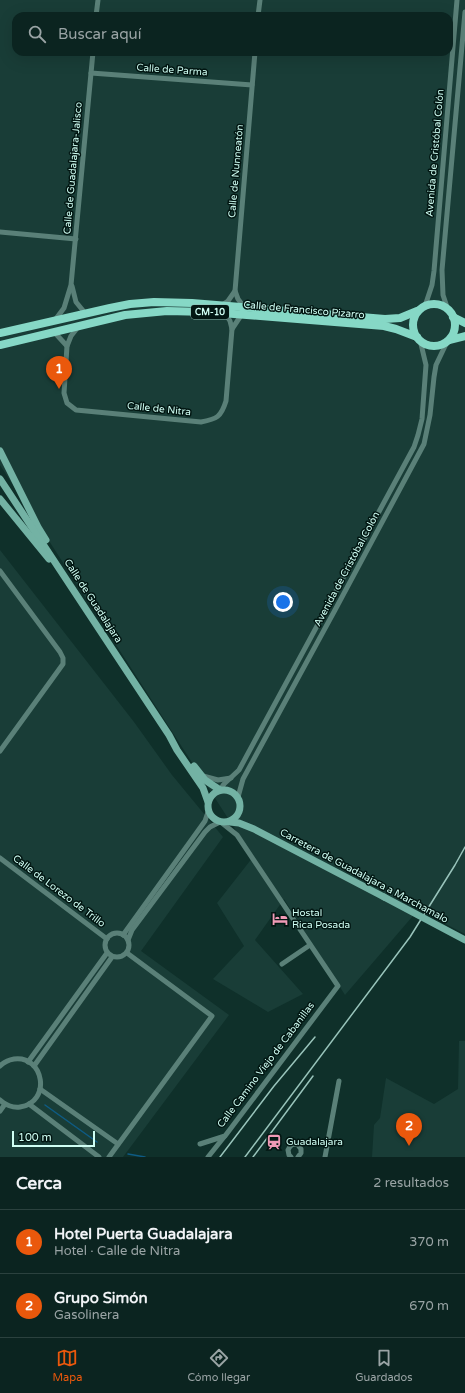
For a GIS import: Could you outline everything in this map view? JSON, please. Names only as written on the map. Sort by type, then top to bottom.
[{"type":"main road","name":"Calle de Francisco Pizarro","points":[[0,333],[120,306],[180,302],[224,309],[390,327],[418,339]]},
{"type":"main road","points":[[425,306],[439,305],[465,322]]},
{"type":"main road","name":"CM-10","points":[[417,311],[425,306]]},
{"type":"main road","name":"Calle de Francisco Pizarro","points":[[0,346],[111,318],[138,313],[224,309]]},
{"type":"main road","name":"Calle de Francisco Pizarro","points":[[243,311],[385,319],[400,318],[417,311]]},
{"type":"main road","points":[[417,311],[414,316],[413,328],[418,339]]},
{"type":"main road","points":[[448,341],[454,328],[451,313]]},
{"type":"main road","name":"CM-10","points":[[418,339],[426,344],[438,346],[448,341],[465,336]]},
{"type":"main road","points":[[0,451],[38,526],[96,616],[105,637]]},
{"type":"main road","name":"Calle de Guadalajara","points":[[0,479],[169,735],[201,776],[220,790]]},
{"type":"main road","points":[[0,499],[76,592]]},
{"type":"main road","name":"Calle de Guadalajara","points":[[169,735],[177,750],[203,788],[208,802]]},
{"type":"main road","points":[[220,790],[230,791],[238,797],[240,813],[232,821],[221,822],[212,818],[208,812],[208,802],[213,794],[220,790]]},
{"type":"main road","name":"Carretera de Guadalajara a Marchamalo","points":[[240,813],[254,829]]},
{"type":"main road","name":"Carretera de Guadalajara a Marchamalo","points":[[232,821],[254,829],[465,940]]},
{"type":"street","points":[[96,12],[98,0]]},
{"type":"street","points":[[258,12],[260,0]]},
{"type":"street","name":"Avenida de Cristóbal Colón","points":[[453,47],[457,0]]},
{"type":"street","name":"Avenida de Cristóbal Colón","points":[[451,313],[443,294],[442,270],[465,12]]},
{"type":"street","name":"Calle de Guadalajara-Jalisco","points":[[55,320],[64,308],[71,285],[93,56]]},
{"type":"street","name":"Calle de Nunneatón","points":[[235,291],[255,56]]},
{"type":"street","name":"Avenida de Cristóbal Colón","points":[[425,306],[432,285],[434,271],[452,56]]},
{"type":"street","name":"Calle de Parma","points":[[91,73],[252,85]]},
{"type":"street","points":[[0,232],[76,239]]},
{"type":"street","name":"Calle de Guadalajara-Jalisco","points":[[71,285],[76,302],[85,313]]},
{"type":"street","points":[[224,309],[235,291]]},
{"type":"street","points":[[235,291],[243,311]]},
{"type":"street","name":"Calle de Nitra","points":[[78,327],[71,336],[67,346],[64,393],[67,403],[76,410],[201,422],[214,420],[223,410],[226,401],[232,330],[230,321],[224,309]]},
{"type":"street","name":"Calle de Nitra","points":[[232,330],[243,311]]},
{"type":"street","points":[[55,333],[67,346]]},
{"type":"street","name":"Avenida de Cristóbal Colón","points":[[220,790],[224,784],[239,770],[414,447],[422,419],[426,365],[418,339]]},
{"type":"street","name":"Avenida de Cristóbal Colón","points":[[238,797],[243,779],[424,444],[430,414],[436,365],[448,341]]},
{"type":"street","points":[[0,571],[63,658],[63,664],[0,751]]},
{"type":"street","points":[[201,776],[218,780],[232,777]]},
{"type":"street","points":[[123,935],[205,821],[208,812]]},
{"type":"street","points":[[232,821],[237,836]]},
{"type":"street","points":[[128,940],[123,935],[112,934],[107,938],[105,946],[110,955],[119,958],[127,953],[129,946],[128,940],[132,930],[205,832],[210,827],[221,822],[237,836],[310,945],[282,964]]},
{"type":"street","name":"Calle de Lorezo de Trillo","points":[[0,858],[107,938]]},
{"type":"street","name":"Calle Camino Viejo de Cabanillas","points":[[200,1144],[225,1136],[338,986],[310,945]]},
{"type":"street","points":[[109,1157],[212,1016],[127,953]]},
{"type":"street","points":[[28,1062],[110,955]]},
{"type":"street","points":[[34,1066],[110,955]]},
{"type":"street","points":[[0,1066],[9,1060],[17,1059],[28,1062],[34,1066],[40,1075],[41,1082],[37,1096],[28,1104],[17,1107],[9,1106],[0,1100]]},
{"type":"street","points":[[325,1157],[339,1081]]},
{"type":"street","points":[[40,1089],[118,1144]]},
{"type":"street","points":[[0,1111],[5,1104]]},
{"type":"street","points":[[28,1104],[99,1157]]},
{"type":"street","points":[[208,1157],[225,1136]]},
{"type":"street","points":[[291,1157],[288,1150],[290,1146],[294,1144],[298,1145],[301,1149],[300,1156]]},
{"type":"shaded area","points":[[0,0],[465,0],[465,934],[418,910],[345,995],[284,899],[255,940],[303,994],[268,1012],[213,979],[244,946],[217,903],[253,857],[0,465]]},
{"type":"shaded area","points":[[0,550],[134,722],[172,775],[223,837],[141,951],[229,1015],[123,1157],[0,1157]]},
{"type":"shaded area","points":[[459,1041],[465,1041],[465,1157],[372,1157],[374,1125],[380,1118],[386,1078],[434,1104],[458,1089]]},
{"type":"waterway","points":[[45,1105],[97,1142]]},
{"type":"waterway","points":[[128,1154],[145,1157]]},
{"type":"railway","points":[[245,1157],[410,937],[465,847]]},
{"type":"railway","points":[[220,1157],[274,1086],[315,1037]]},
{"type":"railway","points":[[253,1157],[313,1076]]},
{"type":"place","name":"Hotel Puerta Guadalajara","points":[[59,389]]},
{"type":"place","name":"Hostal Rica Posada","points":[[280,919]]},
{"type":"place","name":"Guadalajara","points":[[274,1142]]},
{"type":"place","name":"Grupo Simón","points":[[409,1146]]}]
